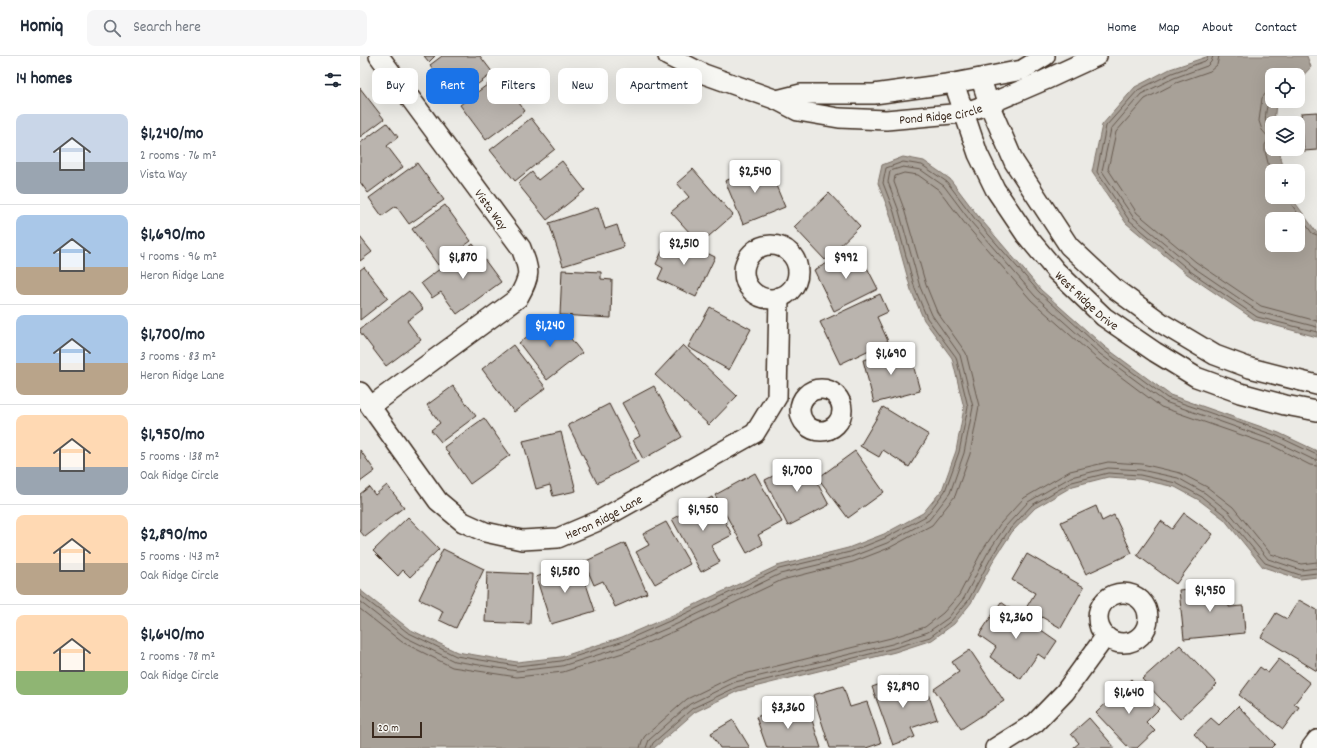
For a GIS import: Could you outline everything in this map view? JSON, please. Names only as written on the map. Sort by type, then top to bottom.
[{"type":"street","name":"Vista Way","points":[[365,399],[518,298],[527,281],[528,266],[521,248],[379,56]]},
{"type":"street","name":"Pond Ridge Circle","points":[[668,56],[704,74],[777,100],[798,111],[839,118],[886,120],[963,113],[1045,80],[1097,56]]},
{"type":"street","name":"Pond Ridge Circle","points":[[777,100],[802,94],[874,94],[981,79],[1022,70],[1045,56]]},
{"type":"street","name":"West Ridge Drive","points":[[981,79],[988,104],[1014,162],[1069,246],[1115,289],[1163,324],[1215,355],[1250,368],[1317,385]]},
{"type":"street","name":"West Ridge Drive","points":[[954,83],[978,154],[995,189],[1026,235],[1056,271],[1104,318],[1196,377],[1240,393],[1285,405],[1317,410]]},
{"type":"street","name":"Heron Ridge Lane","points":[[365,399],[438,501],[463,522],[485,532],[522,540],[558,538],[598,521],[755,433],[777,396],[779,298]]},
{"type":"street","points":[[777,396],[801,405]]},
{"type":"street","points":[[995,748],[1035,722],[1065,692],[1105,637]]},
{"type":"street","points":[[1311,748],[1317,740]]},
{"type":"water","points":[[1209,56],[1307,56],[1311,67],[1305,73],[1305,68],[1265,68],[1265,108],[1276,108],[1275,116],[1265,116],[1265,156],[1281,156],[1282,164],[1265,164],[1265,204],[1296,204],[1302,212],[1265,212],[1265,252],[1305,252],[1305,216],[1317,233],[1317,337],[1255,320],[1187,274],[1126,223],[1092,172],[1102,125],[1135,87],[1170,69]]},
{"type":"water","points":[[903,157],[924,161],[950,179],[978,216],[1041,290],[1105,347],[1170,395],[1279,433],[1317,451],[1317,577],[1300,579],[1263,567],[1224,519],[1199,500],[1175,487],[1139,479],[1108,477],[1073,486],[1035,508],[1012,532],[995,558],[971,603],[954,624],[932,640],[895,652],[738,691],[695,712],[654,748],[360,748],[360,590],[409,629],[457,652],[517,662],[561,657],[622,637],[673,615],[777,566],[848,548],[884,534],[923,513],[942,490],[956,451],[964,408],[952,358],[924,320],[911,290],[890,214],[878,183],[882,165]]},
{"type":"building","points":[[424,56],[435,56],[429,62]]},
{"type":"building","points":[[442,56],[480,56],[489,68],[487,68],[487,77],[479,83],[479,68],[432,68],[430,65]]},
{"type":"building","points":[[487,85],[487,104],[520,104],[525,111],[486,140],[460,105],[479,104],[479,91]]},
{"type":"building","points":[[360,88],[384,119],[360,137]]},
{"type":"building","points":[[1317,112],[1317,150],[1305,151],[1305,116],[1301,116],[1301,113]]},
{"type":"building","points":[[531,118],[555,149],[515,181],[490,150]]},
{"type":"building","points":[[387,123],[398,137],[387,146],[403,167],[368,193],[360,182],[360,143]]},
{"type":"building","points":[[562,161],[585,190],[547,220],[518,184],[532,172],[538,180]]},
{"type":"building","points":[[417,163],[444,200],[409,224],[396,206],[382,216],[369,198]]},
{"type":"building","points":[[767,164],[785,207],[743,224],[725,181]]},
{"type":"building","points":[[693,169],[733,215],[700,244],[671,212],[689,197],[677,183]]},
{"type":"building","points":[[829,193],[860,226],[825,260],[794,227]]},
{"type":"building","points":[[445,205],[471,241],[438,265],[412,229]]},
{"type":"building","points":[[598,207],[605,229],[617,225],[624,247],[563,266],[549,223]]},
{"type":"building","points":[[670,235],[715,257],[696,297],[658,279],[663,268],[656,264]]},
{"type":"building","points":[[360,237],[372,252],[360,261]]},
{"type":"building","points":[[473,244],[501,282],[457,314],[441,292],[432,298],[421,283]]},
{"type":"building","points":[[857,248],[878,289],[834,311],[814,270]]},
{"type":"building","points":[[364,267],[388,298],[360,320],[360,270]]},
{"type":"building","points":[[562,270],[601,272],[601,279],[612,280],[611,318],[560,315]]},
{"type":"building","points":[[409,291],[423,309],[407,321],[421,340],[386,366],[360,332],[360,329]]},
{"type":"building","points":[[880,294],[888,312],[877,317],[888,341],[840,364],[820,322]]},
{"type":"building","points":[[710,307],[751,329],[729,370],[688,347]]},
{"type":"building","points":[[553,316],[582,353],[547,380],[519,343]]},
{"type":"building","points":[[513,345],[546,388],[514,412],[482,369]]},
{"type":"building","points":[[683,345],[737,396],[709,425],[655,375]]},
{"type":"building","points":[[909,349],[920,391],[874,403],[863,360]]},
{"type":"building","points":[[453,386],[476,416],[441,442],[431,430],[440,423],[427,405]]},
{"type":"building","points":[[654,386],[682,437],[643,459],[633,440],[640,436],[622,403]]},
{"type":"building","points":[[609,404],[638,462],[597,483],[568,425]]},
{"type":"building","points":[[883,407],[929,435],[909,467],[883,450],[879,457],[860,446]]},
{"type":"building","points":[[484,418],[510,455],[470,484],[444,447]]},
{"type":"building","points":[[561,432],[576,491],[553,496],[550,485],[536,489],[523,441]]},
{"type":"building","points":[[360,450],[375,471],[360,482]]},
{"type":"building","points":[[855,451],[884,492],[848,518],[818,478]]},
{"type":"building","points":[[805,460],[829,505],[788,526],[765,480]]},
{"type":"building","points":[[755,473],[782,522],[758,535],[763,544],[747,553],[715,495]]},
{"type":"building","points":[[387,485],[404,507],[365,537],[360,531],[360,494],[369,487],[375,495]]},
{"type":"building","points":[[712,497],[732,535],[711,546],[720,562],[701,572],[672,519]]},
{"type":"building","points":[[1096,506],[1102,521],[1114,515],[1132,553],[1086,574],[1061,522]]},
{"type":"building","points":[[1184,513],[1213,534],[1176,584],[1137,555],[1161,521],[1172,529]]},
{"type":"building","points":[[408,517],[439,549],[410,577],[403,570],[398,576],[373,551]]},
{"type":"building","points":[[666,522],[690,564],[655,584],[636,552],[649,545],[643,534]]},
{"type":"building","points":[[625,543],[647,593],[615,607],[603,581],[594,585],[584,562]]},
{"type":"building","points":[[443,549],[484,569],[456,628],[439,620],[443,611],[419,599]]},
{"type":"building","points":[[1027,554],[1084,587],[1061,628],[1026,608],[1035,593],[1012,580]]},
{"type":"building","points":[[579,563],[595,611],[551,624],[536,577]]},
{"type":"building","points":[[487,572],[532,574],[530,624],[485,622]]},
{"type":"building","points":[[1227,585],[1229,607],[1243,606],[1245,633],[1184,639],[1179,590]]},
{"type":"building","points":[[1299,600],[1317,610],[1317,671],[1261,637],[1276,613],[1287,619]]},
{"type":"building","points":[[1001,602],[1057,641],[1045,659],[1038,654],[1021,679],[990,657],[996,647],[979,635]]},
{"type":"building","points":[[1180,645],[1217,684],[1180,719],[1142,679]]},
{"type":"building","points":[[970,650],[1004,701],[961,729],[934,689],[959,672],[952,662]]},
{"type":"building","points":[[1279,659],[1310,683],[1294,704],[1299,707],[1283,729],[1239,695],[1260,667],[1268,673]]},
{"type":"building","points":[[900,677],[905,692],[925,685],[937,719],[911,728],[915,737],[893,745],[872,687]]},
{"type":"building","points":[[1131,679],[1159,709],[1146,722],[1155,731],[1137,748],[1129,748],[1096,713]]},
{"type":"building","points":[[843,686],[850,707],[867,702],[881,743],[866,748],[830,748],[813,695]]},
{"type":"building","points":[[790,705],[795,719],[810,714],[821,748],[767,748],[756,717]]},
{"type":"building","points":[[1238,706],[1275,744],[1271,748],[1207,748],[1194,734],[1211,718],[1219,725]]},
{"type":"building","points":[[1089,718],[1115,748],[1073,748],[1079,743],[1071,734]]},
{"type":"building","points":[[733,720],[750,748],[720,748],[711,733]]}]
